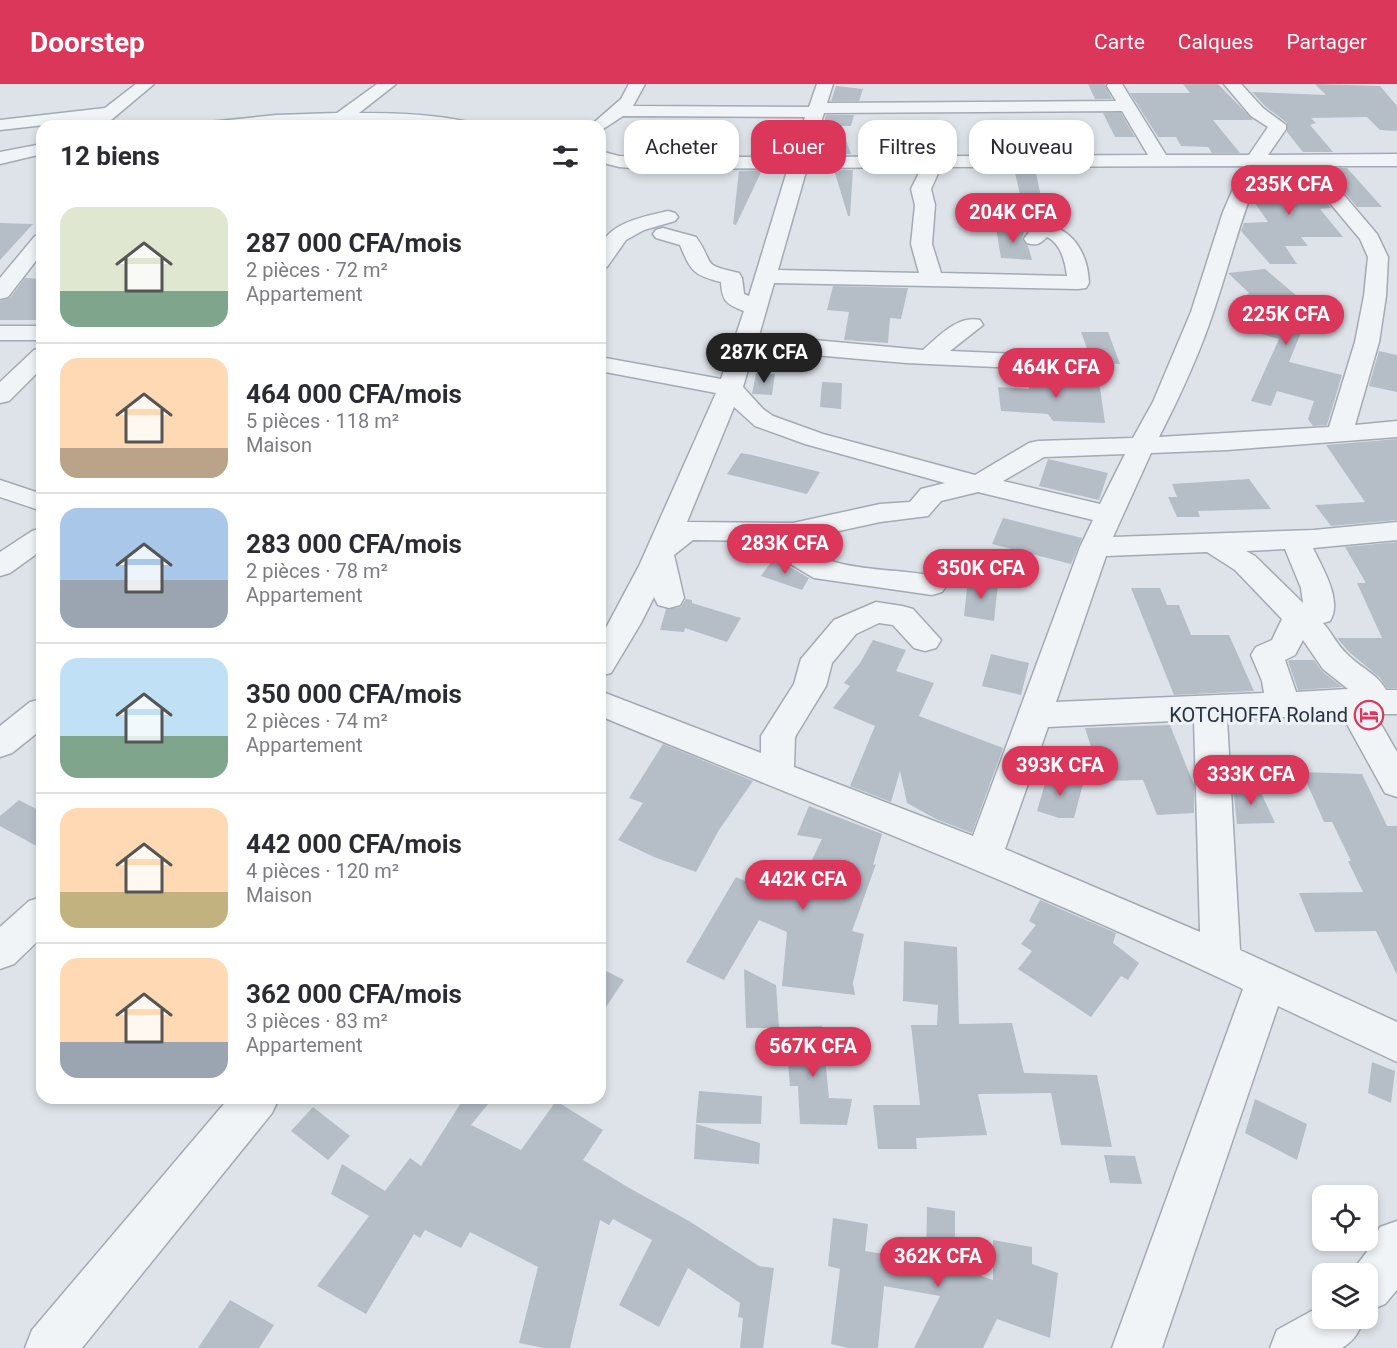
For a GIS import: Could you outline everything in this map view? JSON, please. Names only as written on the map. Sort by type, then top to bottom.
[{"type":"street","points":[[100,120],[146,84]]},
{"type":"street","points":[[337,120],[388,84]]},
{"type":"street","points":[[606,121],[619,111],[635,91],[637,84]]},
{"type":"street","points":[[813,120],[825,84]]},
{"type":"street","points":[[1114,84],[1160,160]]},
{"type":"street","points":[[984,856],[1094,547],[1165,402],[1202,312],[1233,212],[1255,159],[1277,129],[1277,125],[1257,112],[1232,84]]},
{"type":"street","points":[[619,111],[1126,106]]},
{"type":"street","points":[[45,120],[109,113]]},
{"type":"street","points":[[348,120],[386,117],[411,120]]},
{"type":"street","points":[[271,120],[308,120]]},
{"type":"street","points":[[0,125],[36,121]]},
{"type":"street","points":[[0,158],[36,150]]},
{"type":"street","points":[[606,158],[644,163],[751,163]]},
{"type":"street","points":[[1304,160],[1370,238],[1378,256],[1367,342],[1340,432]]},
{"type":"street","points":[[957,162],[1397,160]]},
{"type":"street","points":[[606,655],[626,623],[730,388],[758,303],[795,174]]},
{"type":"street","points":[[928,174],[921,189],[926,205],[920,231],[932,280]]},
{"type":"street","points":[[606,254],[619,236],[637,226],[665,226],[689,241],[699,265],[706,272],[731,278],[733,297],[749,305],[758,303]]},
{"type":"street","points":[[766,276],[1078,282],[1079,271],[1066,243],[1058,234],[1042,230],[1034,238]]},
{"type":"street","points":[[0,292],[36,247]]},
{"type":"street","points":[[929,357],[954,335],[972,325]]},
{"type":"street","points":[[0,333],[36,333]]},
{"type":"street","points":[[744,347],[776,344],[895,357],[1039,362]]},
{"type":"street","points":[[0,396],[36,361]]},
{"type":"street","points":[[606,365],[730,388],[754,414],[764,421],[846,449],[1109,516]]},
{"type":"street","points":[[659,552],[687,531],[793,532],[880,513],[918,510],[931,495],[980,483],[1038,449],[1141,447],[1397,429]]},
{"type":"street","points":[[0,489],[36,501]]},
{"type":"street","points":[[1094,547],[1295,540],[1397,531]]},
{"type":"street","points":[[776,532],[792,552],[824,570],[932,585]]},
{"type":"street","points":[[1295,540],[1316,588],[1319,614],[1298,617]]},
{"type":"street","points":[[0,566],[36,541]]},
{"type":"street","points":[[1215,544],[1245,563],[1321,640],[1334,661],[1370,690],[1352,703]]},
{"type":"street","points":[[659,552],[669,598]]},
{"type":"street","points":[[777,776],[778,736],[810,686],[818,659],[845,627],[876,612],[902,616],[925,640]]},
{"type":"street","points":[[1282,704],[1278,681],[1267,655],[1284,647],[1298,617]]},
{"type":"street","points":[[1035,715],[1282,704],[1397,702]]},
{"type":"street","points":[[1352,703],[1397,783]]},
{"type":"street","points":[[606,705],[777,776],[984,856],[1125,916],[1397,1043]]},
{"type":"street","points":[[1210,707],[1221,960]]},
{"type":"street","points":[[0,744],[36,716]]},
{"type":"street","points":[[0,952],[36,919]]},
{"type":"street","points":[[1137,1348],[1266,981]]},
{"type":"street","points":[[50,1348],[251,1104]]},
{"type":"street","points":[[1378,1276],[1397,1244]]},
{"type":"street","points":[[1295,1348],[1327,1329]]},
{"type":"building","points":[[1088,84],[1105,84],[1112,99],[1095,99]]},
{"type":"building","points":[[1183,84],[1218,84],[1253,120],[1213,120],[1240,153],[1212,153],[1208,147],[1181,146],[1176,137],[1158,137],[1130,93],[1190,93]]},
{"type":"building","points":[[1315,84],[1380,86],[1397,106],[1397,131],[1380,130],[1367,117],[1311,118],[1316,123],[1310,125],[1333,152],[1303,152],[1287,132],[1287,123],[1265,106],[1252,92],[1326,95]]},
{"type":"building","points":[[836,86],[863,89],[859,101],[831,101]]},
{"type":"building","points":[[1103,113],[1121,113],[1135,137],[1115,137]]},
{"type":"building","points":[[826,115],[854,115],[851,126],[846,126],[846,120],[824,120]]},
{"type":"building","points":[[846,140],[851,154],[846,154]]},
{"type":"building","points":[[1264,168],[1298,168],[1331,208],[1320,209],[1343,237],[1301,237],[1308,246],[1285,246],[1297,264],[1270,264],[1241,231],[1244,223],[1268,222],[1255,203],[1281,203],[1261,174]]},
{"type":"building","points":[[1324,168],[1347,168],[1382,207],[1357,207]]},
{"type":"building","points":[[751,170],[751,174],[760,174],[736,225],[733,224],[739,171]]},
{"type":"building","points":[[846,170],[853,170],[850,216],[848,216],[835,174],[846,174]]},
{"type":"building","points":[[1015,174],[1036,174],[1046,220],[1034,224],[1023,194],[1020,194]]},
{"type":"building","points":[[0,223],[33,224],[0,260]]},
{"type":"building","points":[[996,228],[1025,229],[1022,239],[1028,246],[1032,260],[1001,258]]},
{"type":"building","points":[[1265,269],[1311,308],[1289,362],[1342,375],[1327,425],[1313,426],[1308,419],[1314,401],[1277,391],[1271,406],[1251,401],[1279,339],[1248,330],[1263,311],[1238,302],[1249,293],[1228,273]]},
{"type":"building","points":[[25,278],[36,279],[36,320],[0,320],[0,301],[10,298]]},
{"type":"building","points":[[833,286],[908,288],[901,319],[890,318],[888,343],[844,340],[849,312],[827,310]]},
{"type":"building","points":[[1081,332],[1108,332],[1120,364],[1114,364],[1115,367],[1094,367]]},
{"type":"building","points":[[1379,351],[1397,355],[1397,392],[1369,386]]},
{"type":"building","points":[[756,373],[775,374],[772,395],[752,394]]},
{"type":"building","points":[[1029,373],[1099,381],[1105,423],[1053,421],[1048,414],[1001,411],[998,387],[1029,389]]},
{"type":"building","points":[[822,382],[842,383],[841,409],[820,407]]},
{"type":"building","points":[[1397,439],[1397,520],[1331,526],[1315,505],[1365,502],[1326,445]]},
{"type":"building","points":[[741,453],[820,472],[807,494],[727,474]]},
{"type":"building","points":[[1048,459],[1108,473],[1099,500],[1039,486]]},
{"type":"building","points":[[1249,479],[1271,509],[1198,511],[1200,517],[1177,517],[1168,497],[1177,497],[1172,484]]},
{"type":"building","points":[[1003,518],[1082,538],[1071,564],[992,544]]},
{"type":"building","points":[[1397,542],[1397,688],[1387,688],[1380,678],[1349,652],[1337,638],[1382,638],[1357,583],[1366,583],[1345,547]]},
{"type":"building","points":[[774,558],[809,578],[802,590],[761,576]]},
{"type":"building","points":[[968,579],[998,584],[994,621],[964,616]]},
{"type":"building","points":[[1131,588],[1160,588],[1167,605],[1179,605],[1191,635],[1229,635],[1254,691],[1174,695]]},
{"type":"building","points":[[686,599],[692,600],[692,603],[741,618],[727,642],[685,628],[684,632],[660,630],[666,609],[681,607]]},
{"type":"building","points":[[873,640],[906,650],[896,671],[934,683],[919,716],[1003,748],[972,833],[936,819],[907,803],[900,771],[891,802],[850,786],[875,726],[833,708],[850,686],[844,683],[860,663]]},
{"type":"building","points":[[991,654],[1029,663],[1021,695],[982,686]]},
{"type":"building","points":[[1314,660],[1322,671],[1342,687],[1298,690],[1288,661]]},
{"type":"building","points":[[1170,725],[1194,785],[1194,813],[1157,815],[1143,780],[1102,781],[1085,728]]},
{"type":"building","points":[[663,744],[753,781],[719,830],[696,872],[654,857],[618,840],[643,803],[629,798]]},
{"type":"building","points":[[1302,772],[1362,774],[1387,826],[1397,826],[1397,975],[1376,931],[1315,932],[1299,893],[1363,892],[1332,822],[1324,822]]},
{"type":"building","points":[[1048,773],[1083,784],[1074,818],[1059,818],[1037,811]]},
{"type":"building","points":[[1258,786],[1275,823],[1237,824],[1233,787]]},
{"type":"building","points":[[19,800],[36,809],[36,846],[0,826],[0,816]]},
{"type":"building","points":[[809,806],[882,834],[873,865],[876,864],[852,931],[864,934],[853,983],[855,995],[782,986],[787,932],[759,920],[724,980],[686,962],[736,877],[779,896],[780,886],[799,887],[822,839],[797,835]]},
{"type":"building","points":[[1040,900],[1116,933],[1113,943],[1139,963],[1128,980],[1121,976],[1091,1017],[1018,969],[1032,951],[1021,944],[1036,925],[1029,921]]},
{"type":"building","points":[[904,941],[957,947],[959,1024],[1012,1023],[1024,1073],[1097,1075],[1112,1147],[1061,1145],[1051,1093],[978,1094],[987,1135],[916,1138],[917,1149],[878,1149],[873,1105],[920,1105],[911,1025],[937,1025],[938,1005],[903,1001]]},
{"type":"building","points":[[744,969],[776,985],[779,1028],[746,1028]]},
{"type":"building","points":[[606,971],[624,980],[606,1007]]},
{"type":"building","points":[[822,1026],[829,1098],[852,1099],[847,1125],[800,1124],[798,1086],[790,1086],[785,1027]]},
{"type":"building","points":[[1372,1062],[1395,1071],[1391,1103],[1368,1093]]},
{"type":"building","points":[[699,1091],[762,1096],[761,1124],[696,1123]]},
{"type":"building","points":[[1255,1099],[1307,1124],[1297,1160],[1245,1133]]},
{"type":"building","points":[[460,1104],[488,1104],[471,1125],[521,1150],[554,1104],[561,1104],[603,1130],[583,1160],[689,1221],[759,1266],[774,1268],[763,1348],[740,1348],[743,1318],[738,1317],[740,1303],[688,1268],[659,1327],[619,1305],[652,1240],[613,1219],[609,1225],[600,1220],[570,1348],[544,1348],[519,1343],[538,1267],[470,1232],[461,1248],[425,1230],[420,1238],[414,1234],[366,1314],[317,1286],[369,1216],[331,1194],[342,1164],[385,1191],[410,1158],[421,1166]]},
{"type":"building","points":[[313,1107],[350,1136],[328,1160],[291,1131]]},
{"type":"building","points":[[696,1124],[760,1143],[759,1164],[694,1159]]},
{"type":"building","points":[[1104,1155],[1135,1156],[1142,1184],[1110,1183]]},
{"type":"building","points":[[927,1207],[955,1211],[955,1267],[993,1280],[993,1240],[1032,1247],[1032,1264],[1058,1273],[1050,1338],[997,1319],[983,1348],[914,1348],[940,1296],[884,1286],[878,1348],[848,1348],[831,1344],[840,1269],[828,1266],[833,1218],[868,1224],[865,1251],[926,1261]]},
{"type":"building","points":[[230,1300],[274,1325],[259,1348],[198,1348]]},
{"type":"place","name":"KOTCHOFFA Roland","points":[[1369,715]]}]
